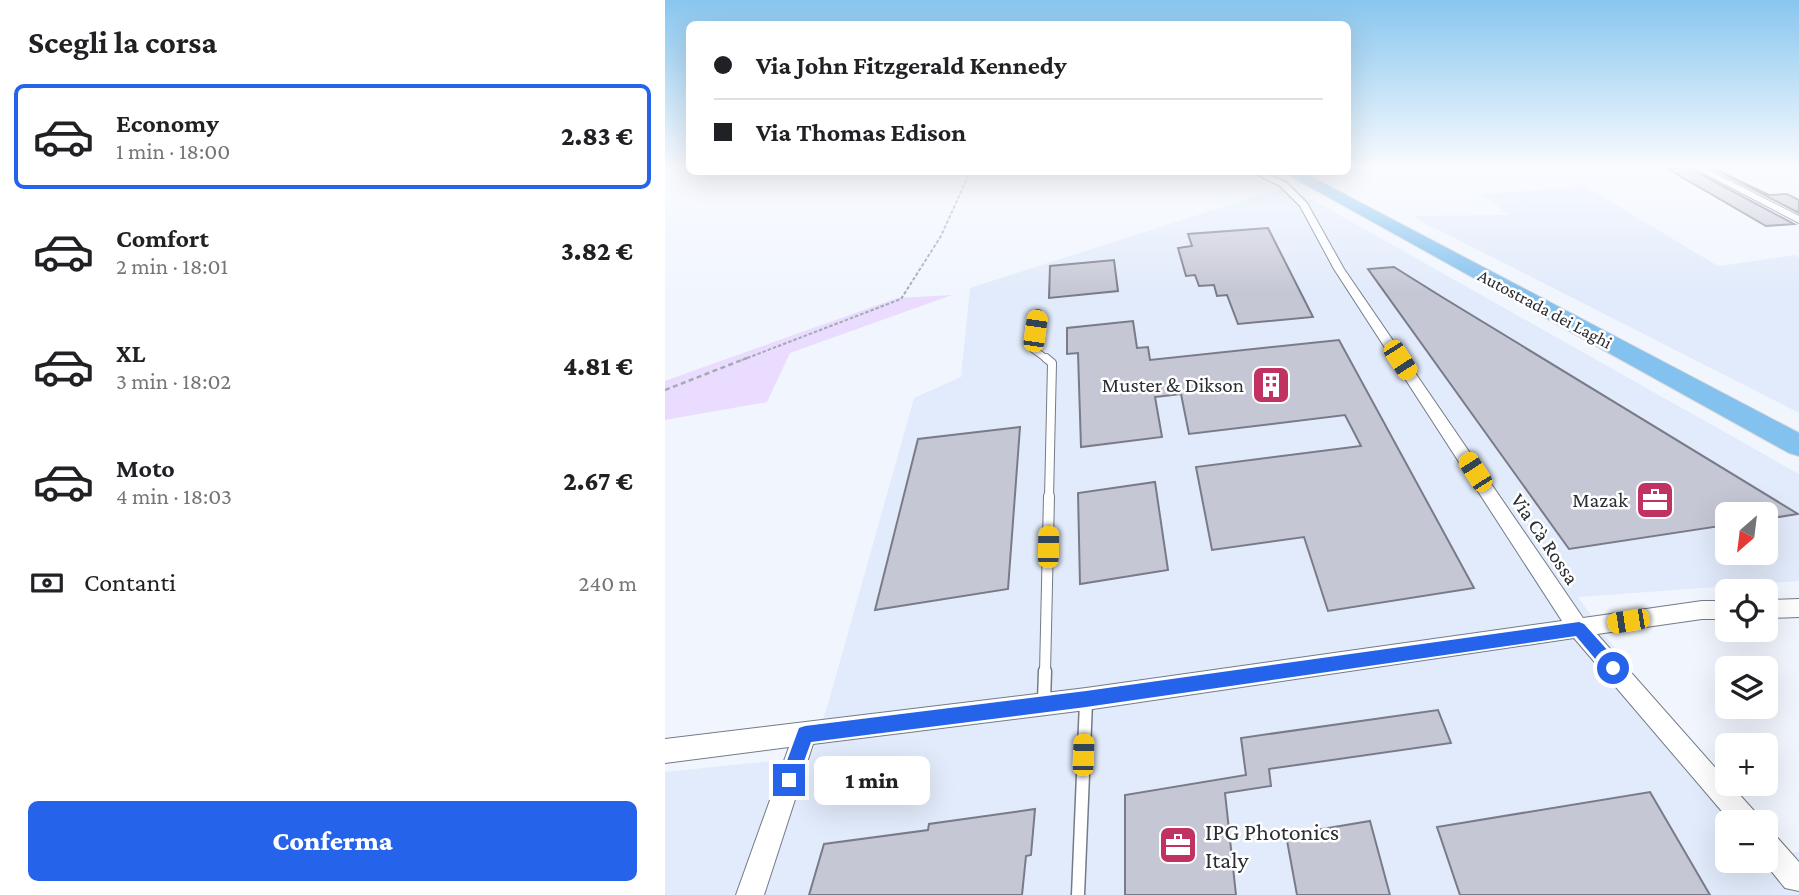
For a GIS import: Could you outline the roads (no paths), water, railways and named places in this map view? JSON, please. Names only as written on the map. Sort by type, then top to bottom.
[{"type":"highway","name":"Autostrada dei Laghi","points":[[1357,208],[1799,446]]},
{"type":"highway","name":"Autostrada dei Laghi","points":[[1379,208],[1799,427]]},
{"type":"street","name":"Via Cà Rossa","points":[[1306,208],[1339,269],[1579,629],[1737,810]]},
{"type":"street","points":[[1775,208],[1799,220]]},
{"type":"street","points":[[1778,609],[1799,608]]},
{"type":"street","points":[[665,751],[1086,699],[1715,610]]},
{"type":"street","points":[[750,895],[805,734]]},
{"type":"street","points":[[1778,858],[1795,878],[1799,877]]},
{"type":"lane","points":[[1038,313],[1033,349],[1052,363],[1044,704]]},
{"type":"lane","points":[[1078,895],[1086,699]]},
{"type":"place","name":"Muster & Dikson","points":[[1271,385]]},
{"type":"place","name":"Mazak","points":[[1655,500]]},
{"type":"place","name":"IPG Photonics Italy","points":[[1178,845]]}]
